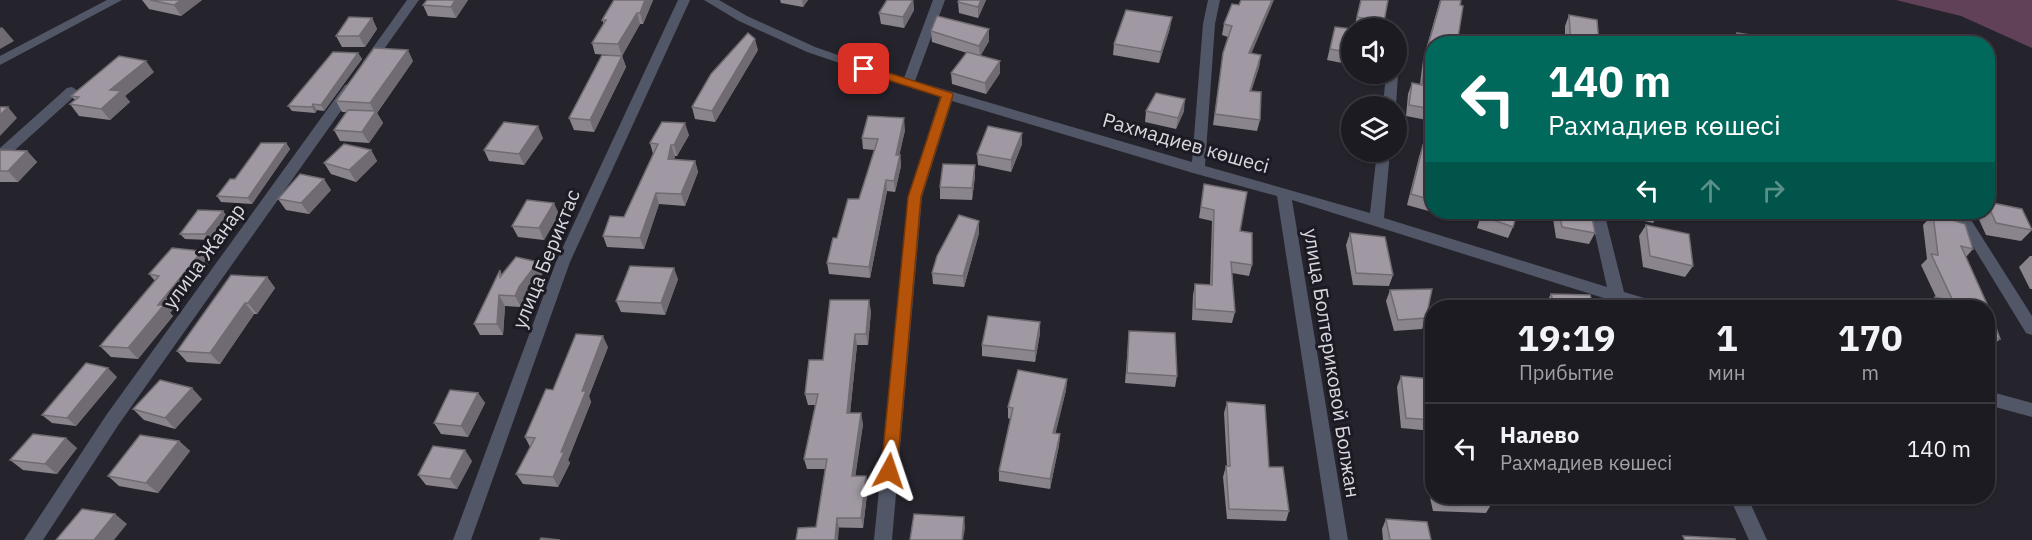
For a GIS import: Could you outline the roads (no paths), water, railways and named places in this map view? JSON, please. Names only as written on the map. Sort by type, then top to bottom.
[{"type":"street","points":[[0,61],[116,0]]},
{"type":"street","name":"улица Жанар","points":[[33,540],[113,419],[413,0]]},
{"type":"street","name":"улица Бериктас","points":[[462,540],[563,262],[684,0]]},
{"type":"street","name":"Рахмадиев көшесі","points":[[710,0],[740,18],[799,47],[908,83],[1198,170],[1377,219],[1611,300]]},
{"type":"street","points":[[908,83],[939,0]]},
{"type":"street","points":[[1198,170],[1209,24],[1214,0]]},
{"type":"street","points":[[0,156],[72,91]]},
{"type":"street","points":[[883,540],[915,197],[947,95]]},
{"type":"street","points":[[1377,219],[1383,162]]},
{"type":"street","name":"улица Болтериковой Болжан","points":[[1284,193],[1339,540]]},
{"type":"street","points":[[1599,219],[1617,300]]},
{"type":"street","points":[[1963,219],[2032,329]]},
{"type":"street","points":[[1995,400],[2032,410]]},
{"type":"street","points":[[1742,504],[1758,540]]}]
